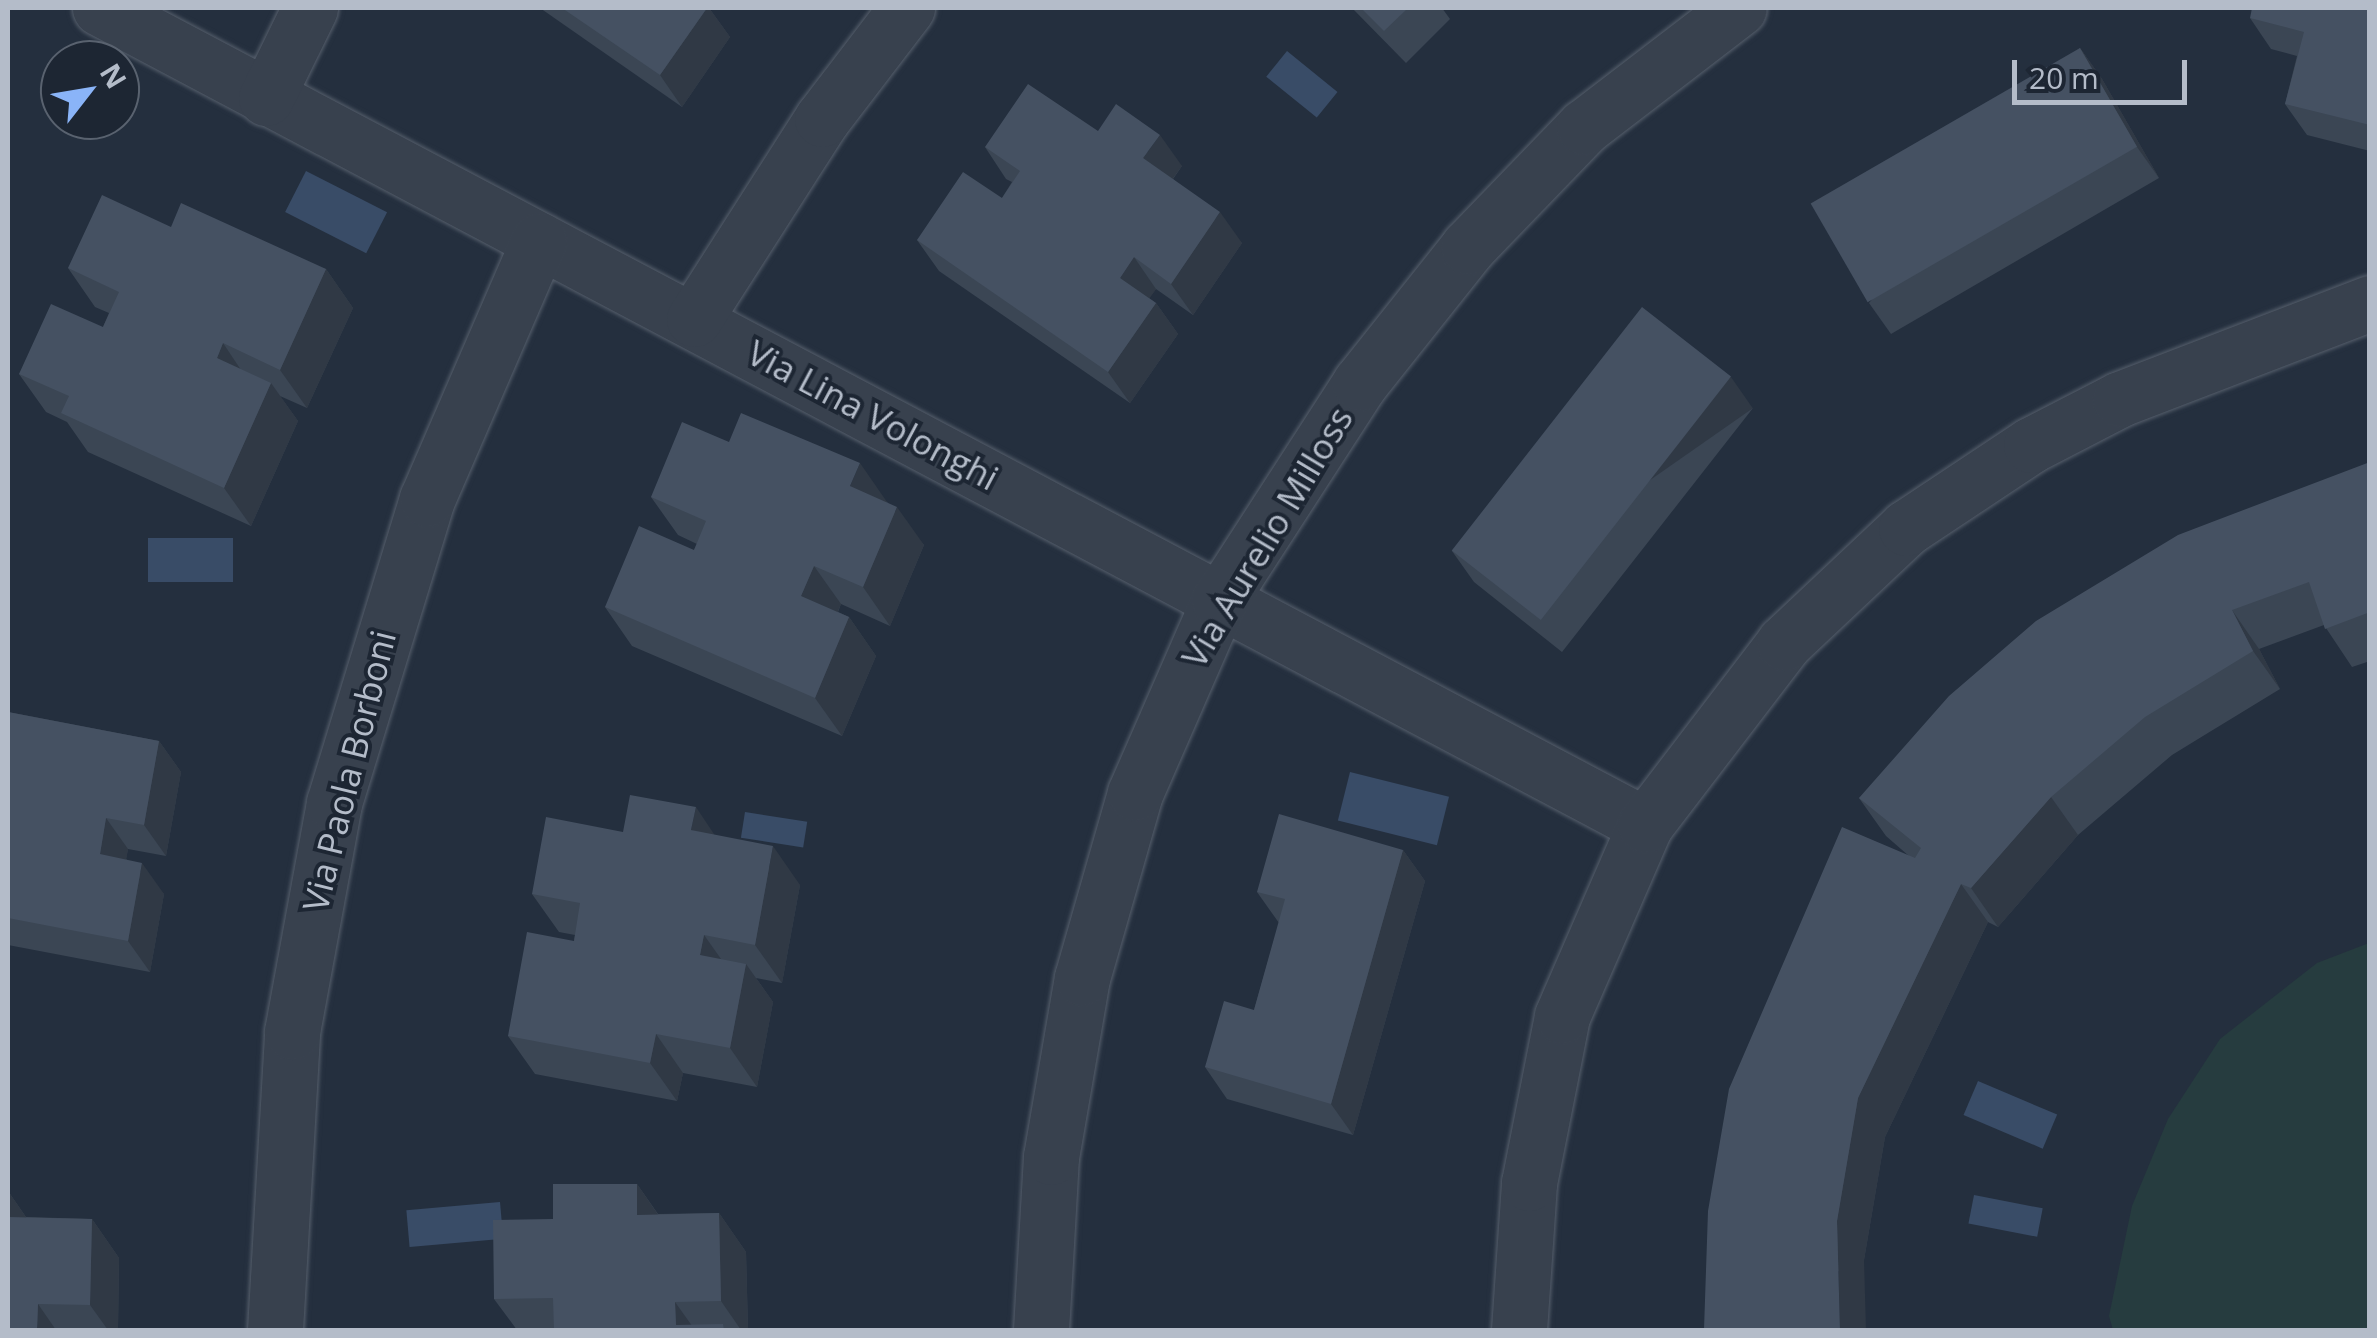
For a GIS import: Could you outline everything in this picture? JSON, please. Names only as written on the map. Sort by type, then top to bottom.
[{"type":"street","name":"Via Lina Volonghi","points":[[100,8],[694,318],[1644,825]]},
{"type":"street","points":[[266,98],[310,8]]},
{"type":"street","points":[[694,318],[822,119],[907,8]]},
{"type":"street","name":"Via Aurelio Milloss","points":[[1041,1330],[1051,1156],[1082,978],[1135,793],[1219,601],[1360,384],[1468,246],[1584,127],[1739,8]]},
{"type":"street","name":"Via Paola Borboni","points":[[274,1330],[292,1032],[334,803],[426,499],[539,240]]},
{"type":"street","points":[[1519,1330],[1529,1183],[1562,1016],[1644,825],[1798,628],[1864,562],[1946,497],[2120,399],[2370,303]]},
{"type":"green space","points":[[2369,943],[2369,1330],[2113,1330],[2109,1316],[2132,1206],[2168,1119],[2220,1039],[2317,963]]},
{"type":"water","points":[[1287,51],[1338,92],[1317,118],[1266,77]]},
{"type":"water","points":[[306,171],[387,212],[366,253],[285,212]]},
{"type":"water","points":[[148,538],[233,538],[233,582],[148,582]]},
{"type":"water","points":[[1350,772],[1449,797],[1437,845],[1338,821]]},
{"type":"water","points":[[745,812],[807,822],[803,848],[741,838]]},
{"type":"water","points":[[1978,1081],[2057,1115],[2043,1149],[1964,1115]]},
{"type":"water","points":[[1974,1195],[2043,1208],[2037,1237],[1968,1223]]},
{"type":"water","points":[[500,1202],[503,1239],[410,1247],[406,1210]]},
{"type":"building","points":[[562,8],[707,8],[660,75]]},
{"type":"building","points":[[1361,8],[1408,8],[1384,31]]},
{"type":"building","points":[[2252,8],[2370,8],[2370,125],[2285,104],[2304,32],[2250,18]]},
{"type":"building","points":[[2080,48],[2137,147],[1868,302],[1811,204]]},
{"type":"building","points":[[1028,84],[1098,131],[1116,104],[1160,135],[1143,158],[1220,212],[1171,284],[1134,257],[1120,278],[1156,303],[1108,372],[917,240],[963,172],[1002,198],[1020,171],[985,147]]},
{"type":"building","points":[[102,195],[171,227],[181,203],[326,269],[280,370],[223,343],[217,358],[271,383],[224,488],[61,413],[69,396],[19,374],[51,304],[103,327],[119,292],[68,268]]},
{"type":"building","points":[[1642,307],[1731,377],[1541,620],[1452,550]]},
{"type":"building","points":[[741,413],[860,463],[850,486],[897,507],[863,587],[814,566],[801,596],[849,617],[815,698],[605,607],[639,526],[694,550],[706,521],[651,497],[682,422],[729,442]]},
{"type":"building","points":[[2370,462],[2370,612],[2325,629],[2309,582],[2232,610],[2253,651],[2145,717],[2051,797],[1971,888],[1961,884],[1858,1098],[1837,1221],[1840,1330],[1704,1330],[1708,1211],[1729,1089],[1842,827],[1915,858],[1921,848],[1859,798],[1949,696],[2036,621],[2178,535]]},
{"type":"building","points":[[8,712],[159,741],[144,825],[106,818],[100,854],[142,863],[128,941],[8,918]]},
{"type":"building","points":[[630,795],[696,807],[691,830],[773,846],[755,945],[704,935],[700,955],[746,964],[730,1048],[656,1034],[650,1063],[508,1036],[527,932],[574,941],[580,903],[532,894],[546,817],[623,832]]},
{"type":"building","points":[[1279,814],[1403,850],[1331,1104],[1205,1067],[1224,1001],[1254,1010],[1285,899],[1257,892]]},
{"type":"building","points":[[553,1184],[637,1184],[637,1215],[719,1213],[721,1301],[675,1302],[676,1325],[723,1324],[724,1330],[554,1330],[553,1298],[494,1299],[493,1220],[553,1219]]},
{"type":"building","points":[[8,1217],[92,1219],[90,1305],[38,1304],[37,1330],[8,1330]]}]
